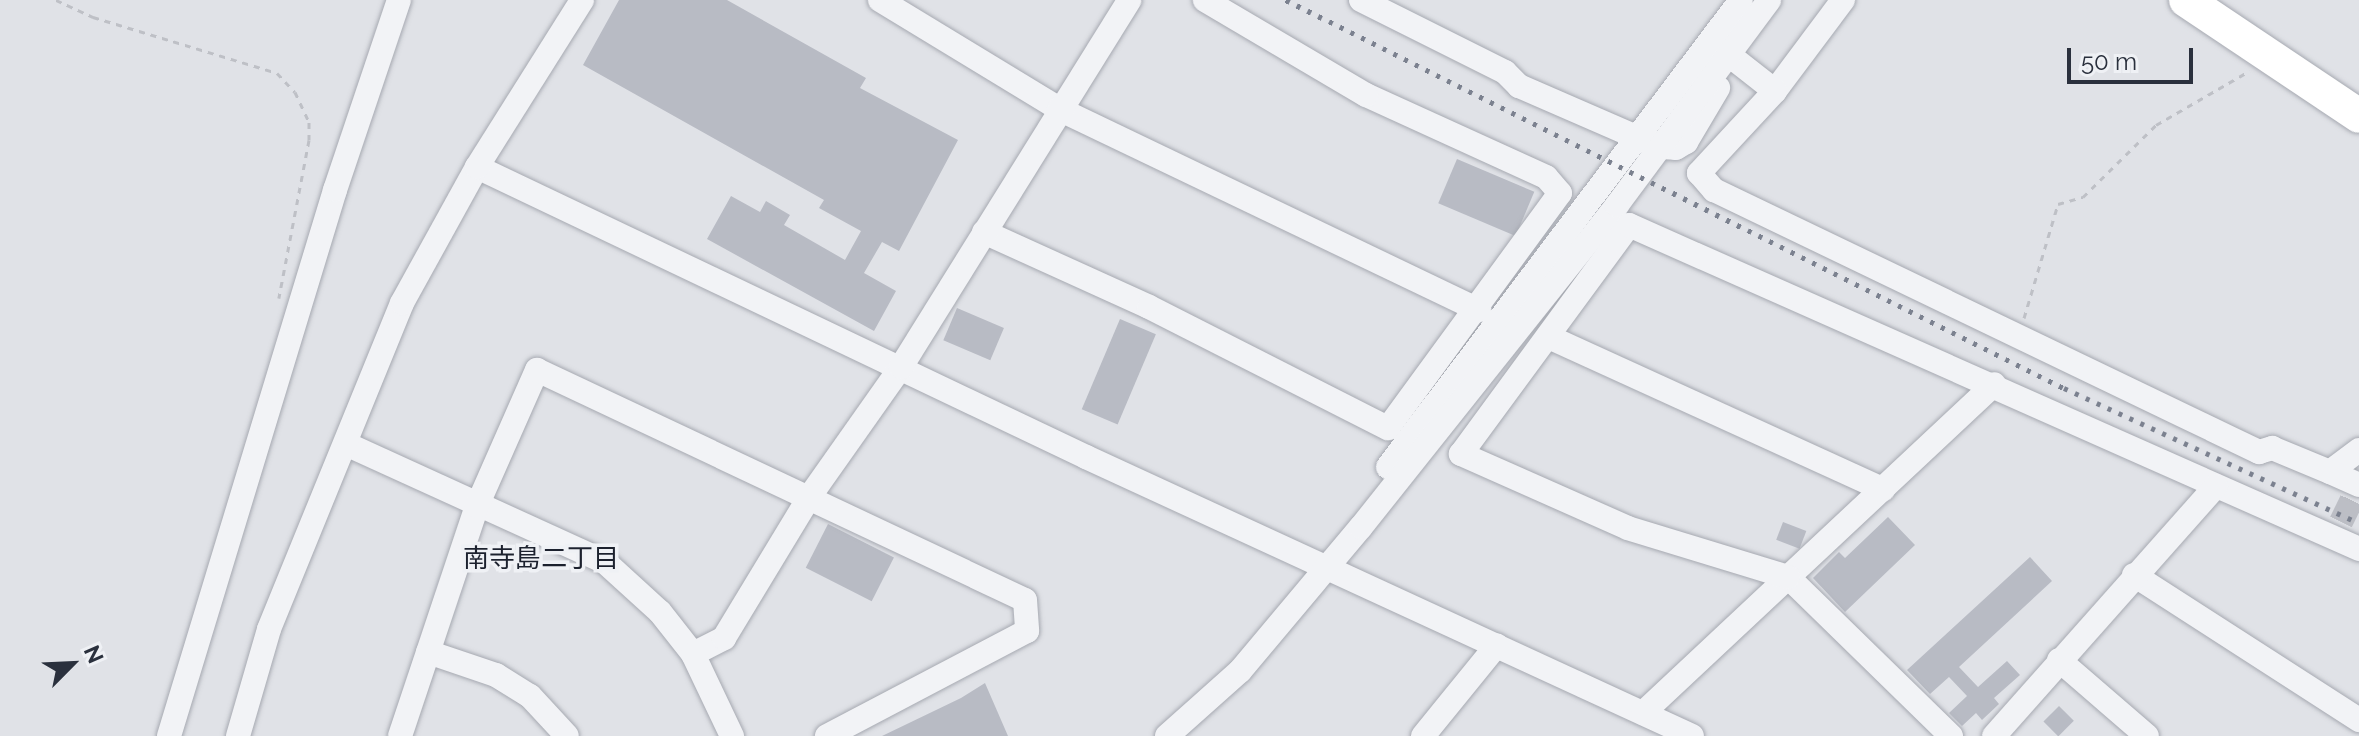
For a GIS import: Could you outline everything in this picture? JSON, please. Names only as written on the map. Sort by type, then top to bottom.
[{"type":"highway","points":[[2186,0],[2359,116]]},
{"type":"street","points":[[169,736],[335,190],[399,0]]},
{"type":"street","points":[[238,736],[269,629],[402,303],[477,167],[582,0]]},
{"type":"street","points":[[880,0],[1059,109],[1479,310]]},
{"type":"street","points":[[693,654],[724,638],[810,496],[901,367],[1129,0]]},
{"type":"street","points":[[984,232],[1149,307],[1388,428],[1558,202],[1556,184],[1366,95],[1205,0]]},
{"type":"street","points":[[1361,0],[1505,72],[1519,86],[1630,136],[1659,147],[1676,148],[1686,142],[1738,62],[1786,0]]},
{"type":"street","points":[[1324,566],[1349,519],[1728,0]]},
{"type":"street","points":[[1630,136],[1741,0]]},
{"type":"street","points":[[1167,736],[1240,671],[1324,566],[1371,515],[1659,147],[1769,0]]},
{"type":"street","points":[[1843,0],[1775,91],[1699,173],[1714,190],[2259,452],[2272,448],[2330,472],[2357,489]]},
{"type":"street","points":[[1738,62],[1775,91]]},
{"type":"street","points":[[477,167],[1692,736]]},
{"type":"street","points":[[1951,736],[1788,577],[1628,528],[1461,454],[1551,338],[1629,225],[1994,384],[2216,486],[2336,529],[2359,549]]},
{"type":"street","points":[[1551,338],[1883,489]]},
{"type":"street","points":[[400,736],[477,506],[537,370],[810,496],[1025,600],[1027,631],[827,736]]},
{"type":"street","points":[[1643,713],[1994,384]]},
{"type":"street","points":[[346,444],[605,562],[660,612],[693,654],[732,736]]},
{"type":"street","points":[[2330,472],[2359,450]]},
{"type":"street","points":[[1994,736],[2216,486]]},
{"type":"street","points":[[2134,575],[2359,720]]},
{"type":"street","points":[[1423,736],[1497,645]]},
{"type":"street","points":[[428,652],[508,682],[530,696],[567,736]]},
{"type":"street","points":[[2059,660],[2147,736]]},
{"type":"path","points":[[56,0],[79,12],[277,73],[295,92],[309,122],[309,140],[278,306]]},
{"type":"path","points":[[2016,337],[2035,294],[2058,204],[2083,197],[2156,125],[2270,58]]},
{"type":"building","points":[[619,0],[727,0],[866,78],[860,88],[958,140],[899,251],[882,242],[864,273],[896,291],[874,331],[707,239],[731,196],[760,212],[766,201],[790,215],[784,225],[845,260],[861,231],[819,208],[824,200],[583,65]]},
{"type":"building","points":[[1457,159],[1534,192],[1516,236],[1438,203]]},
{"type":"building","points":[[957,308],[1004,328],[990,360],[943,340]]},
{"type":"building","points":[[1120,319],[1156,334],[1118,424],[1082,409]]},
{"type":"building","points":[[1888,517],[1915,545],[1845,612],[1813,578],[1839,552],[1845,558]]},
{"type":"building","points":[[1783,522],[1806,531],[1800,549],[1776,540]]},
{"type":"building","points":[[828,524],[894,558],[872,601],[806,568]]},
{"type":"building","points":[[2030,557],[2052,581],[1959,667],[1978,687],[2007,661],[2020,675],[1994,698],[1999,704],[1982,720],[1976,713],[1962,726],[1949,713],[1967,696],[1949,677],[1930,694],[1907,670]]},
{"type":"building","points":[[985,683],[1008,736],[882,736],[961,698]]},
{"type":"building","points":[[2059,706],[2074,721],[2059,736],[2043,722]]},
{"type":"tunnel","points":[[2341,522],[2353,497]]},
{"type":"railway","points":[[1286,0],[2064,388],[2359,523]]},
{"type":"district","name":"南寺島二丁目","points":[[541,559]]}]
